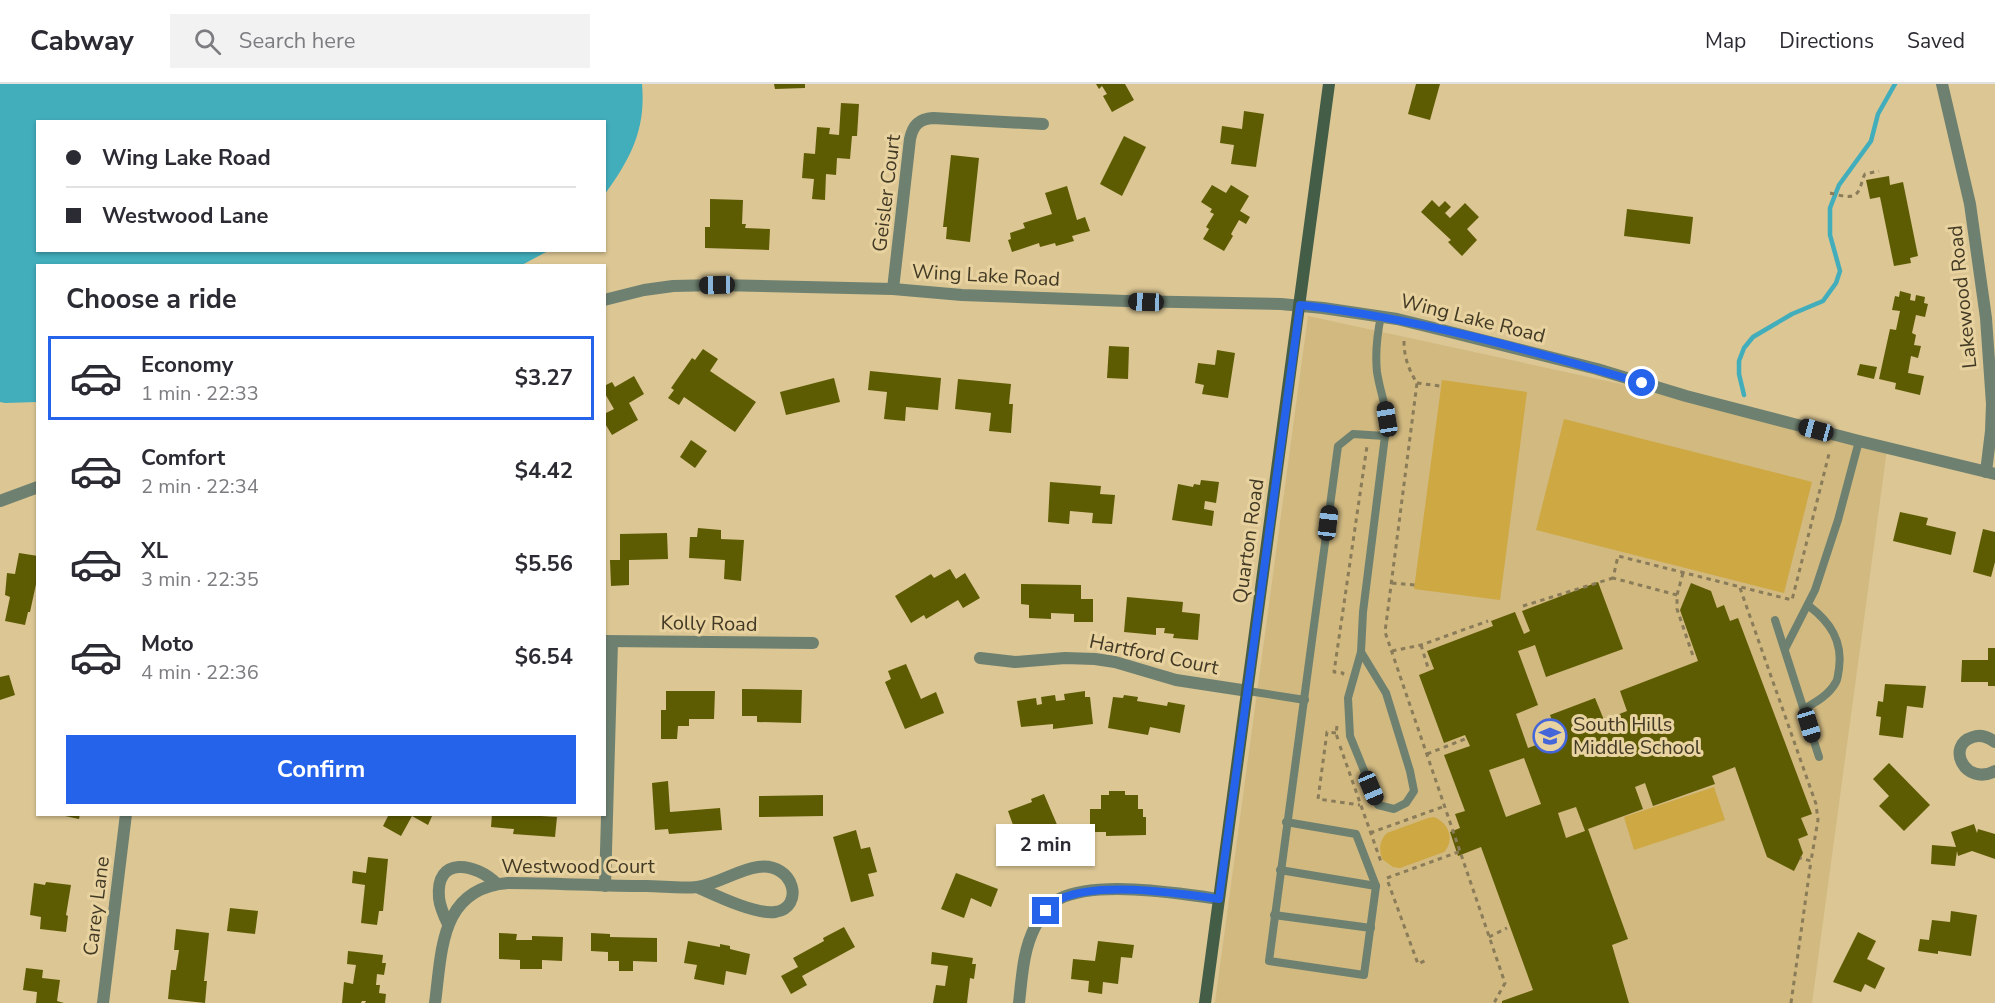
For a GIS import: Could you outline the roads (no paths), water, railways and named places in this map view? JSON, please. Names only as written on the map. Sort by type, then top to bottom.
[{"type":"street","name":"Quarton Road","points":[[1205,1003],[1329,84]]},
{"type":"street","name":"Lakewood Road","points":[[1942,84],[1970,204],[1985,308],[1992,404],[1990,473]]},
{"type":"street","name":"Geisler Court","points":[[893,289],[910,139],[912,129],[918,122],[933,118],[1043,124]]},
{"type":"street","name":"Wing Lake Road","points":[[606,300],[644,290],[673,286],[717,285],[893,289],[962,295],[1300,305],[1381,316],[1452,332],[1597,369],[1686,396],[1990,473]]},
{"type":"street","points":[[0,501],[36,488]]},
{"type":"street","points":[[606,804],[608,641]]},
{"type":"street","name":"Kolly Road","points":[[608,641],[813,644]]},
{"type":"street","name":"Hartford Court","points":[[980,658],[1015,662],[1065,658],[1095,659],[1115,662],[1176,680],[1248,691]]},
{"type":"street","points":[[1995,742],[1990,738],[1975,736],[1964,742],[1960,753],[1963,766],[1974,774],[1983,776],[1995,771]]},
{"type":"street","name":"Carey Lane","points":[[103,1003],[126,816]]},
{"type":"street","points":[[605,886],[606,816]]},
{"type":"street","points":[[448,924],[439,897],[440,887],[446,873],[452,868],[467,866],[488,875],[497,884]]},
{"type":"street","name":"Westwood Court","points":[[435,1003],[443,943],[448,924],[459,906],[476,890],[497,884],[697,887],[761,867],[783,872],[790,879],[793,892],[790,902],[782,910],[774,913],[727,900],[697,887]]},
{"type":"street","points":[[1019,1003],[1025,954],[1035,927],[1046,911],[1059,900],[1087,891],[1141,890],[1219,899]]},
{"type":"lane","points":[[1361,652],[1386,693],[1414,790],[1406,803],[1394,809],[1378,805],[1350,736],[1348,698],[1361,652],[1363,612],[1387,419],[1376,356],[1381,316]]},
{"type":"lane","points":[[1286,822],[1356,834],[1377,886],[1364,975],[1269,962],[1286,822],[1305,700],[1338,446],[1353,434],[1385,436]]},
{"type":"lane","points":[[1785,649],[1815,591],[1838,520],[1859,441]]},
{"type":"lane","points":[[1804,709],[1824,697],[1837,681],[1841,655],[1832,630],[1809,606]]},
{"type":"lane","points":[[1775,620],[1819,757]]},
{"type":"lane","points":[[1248,691],[1305,700]]},
{"type":"lane","points":[[1280,870],[1377,886]]},
{"type":"lane","points":[[1274,915],[1371,928]]},
{"type":"water","points":[[0,84],[642,84],[642,115],[635,142],[606,192],[606,120],[36,120],[36,252],[546,252],[524,264],[36,264],[36,402],[0,402]]},
{"type":"waterway","points":[[1744,395],[1739,374],[1739,361],[1744,348],[1753,337],[1792,314],[1823,301],[1836,283],[1840,271],[1830,235],[1830,208],[1839,185],[1871,141],[1878,114],[1895,84]]},
{"type":"place","name":"South Hills Middle School","points":[[1550,736]]}]
